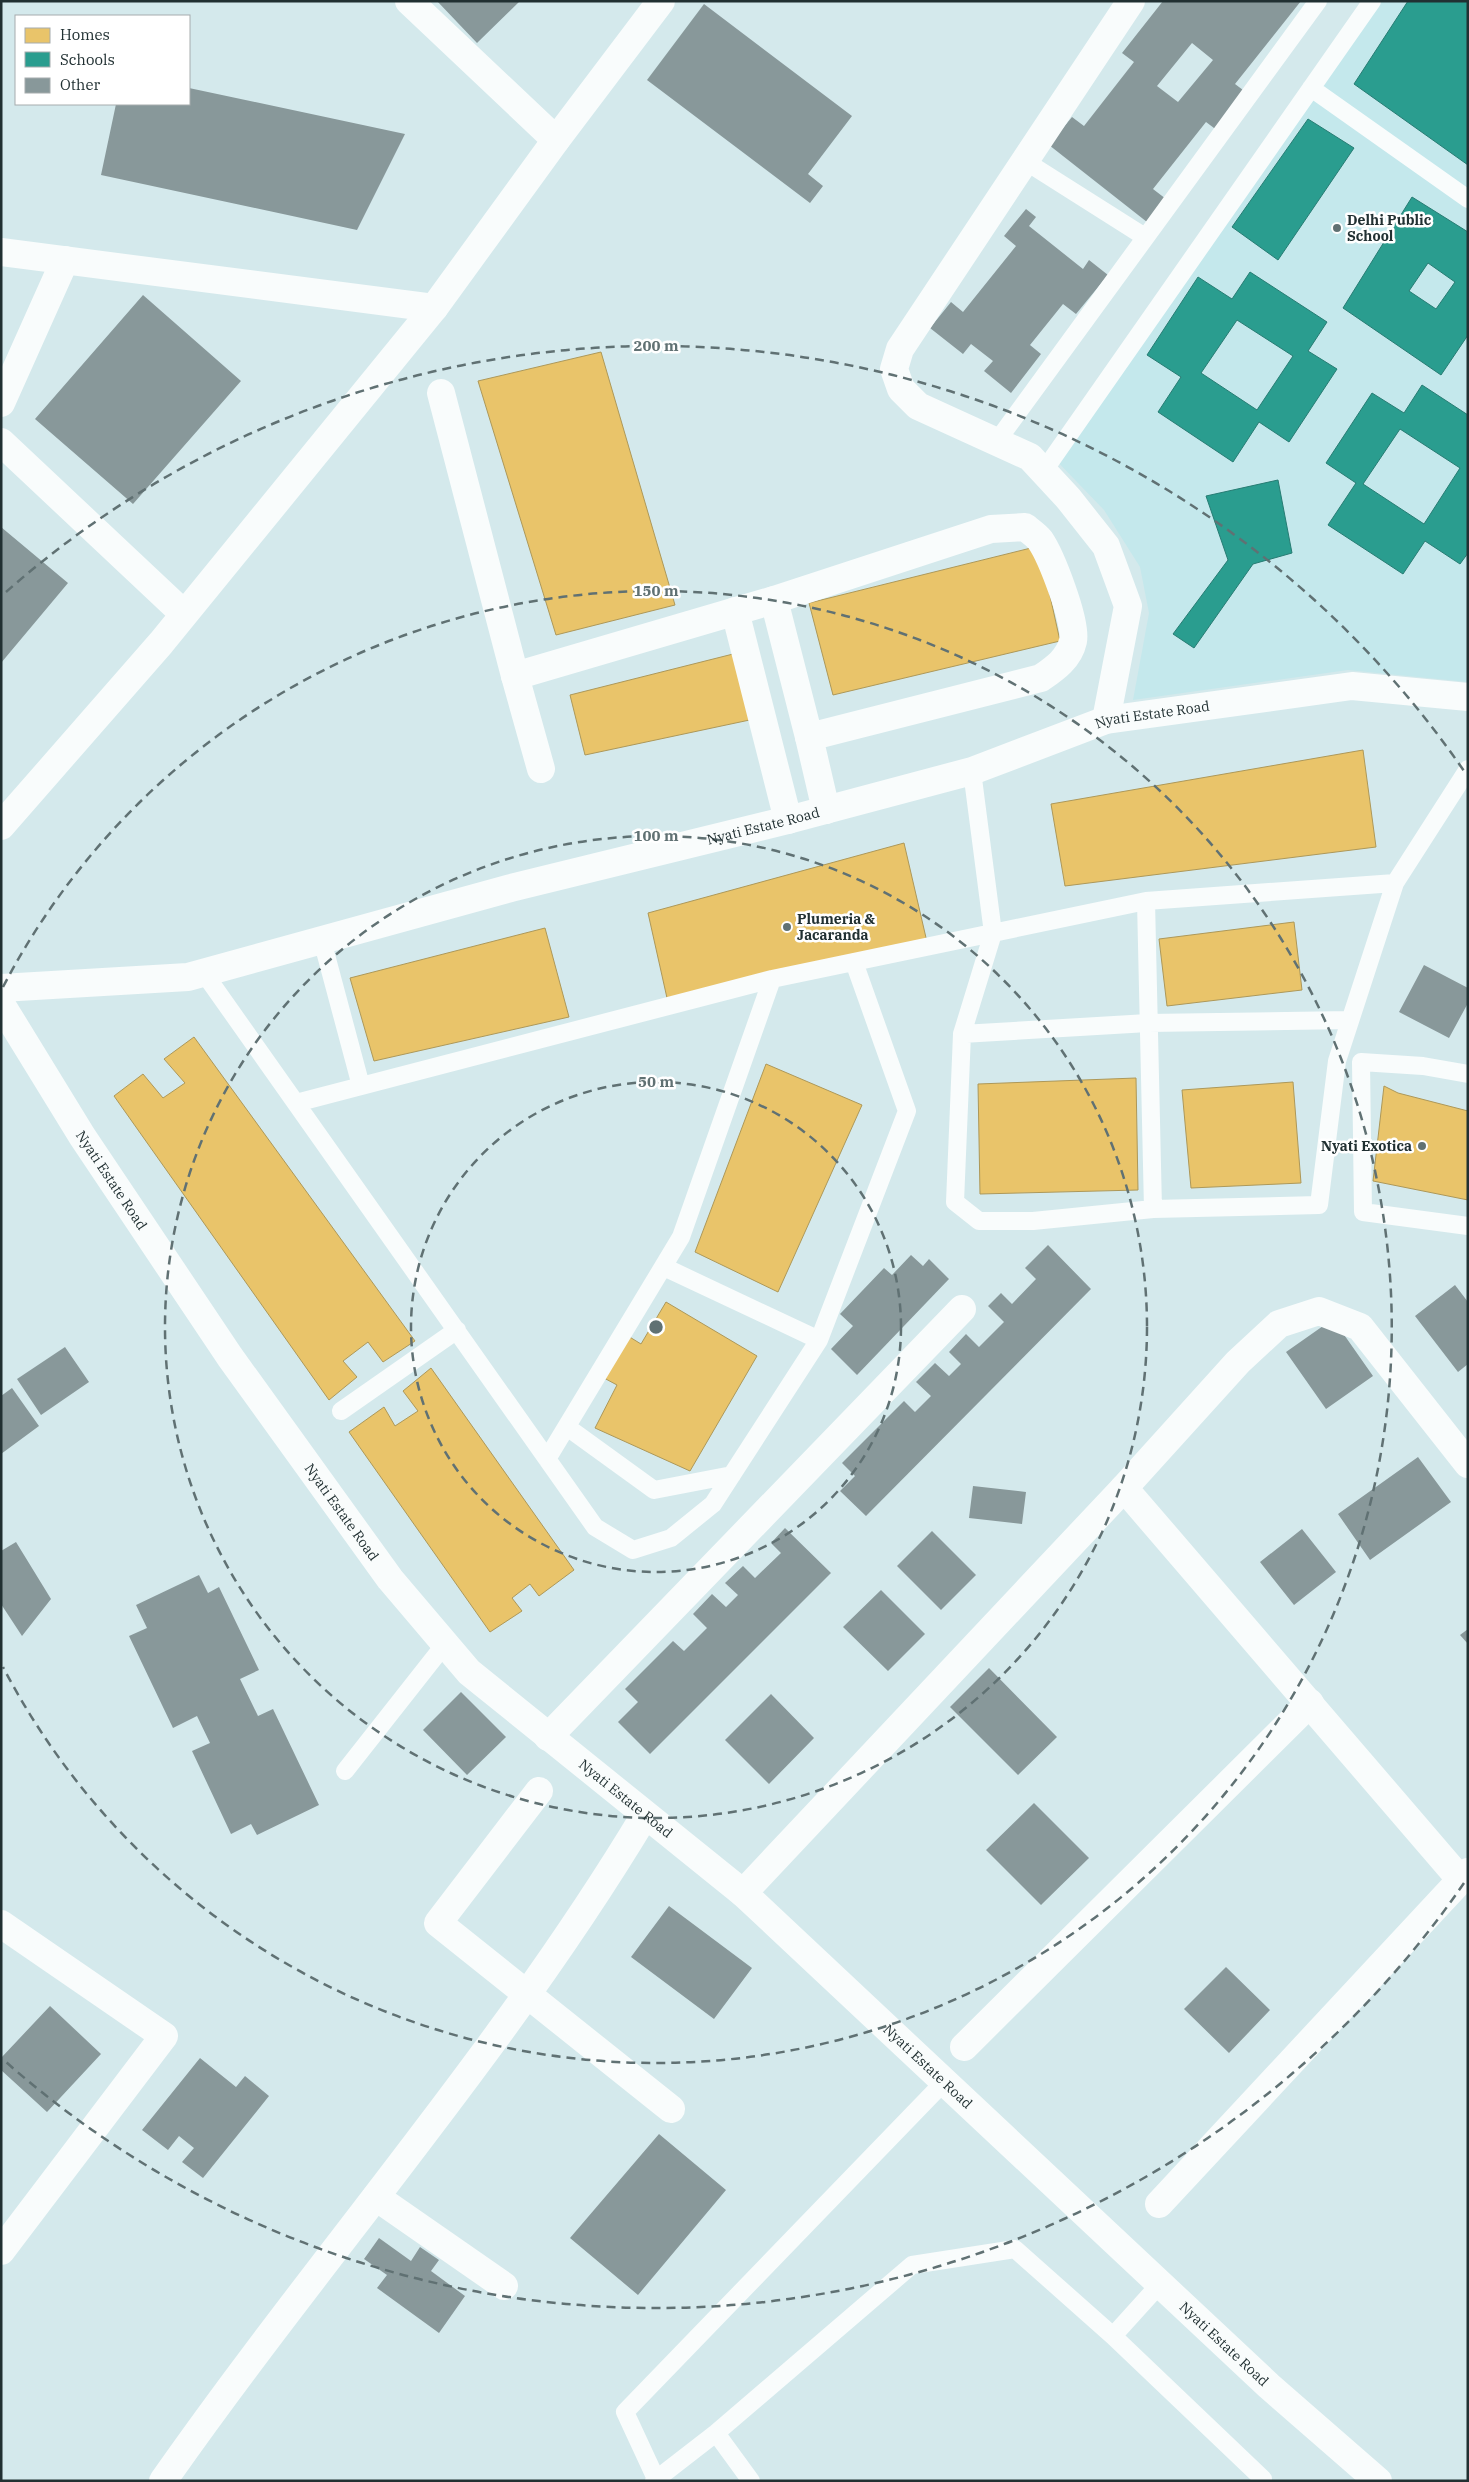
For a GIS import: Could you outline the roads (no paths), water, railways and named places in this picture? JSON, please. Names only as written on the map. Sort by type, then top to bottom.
[{"type":"street","points":[[408,1],[556,140]]},
{"type":"street","points":[[4,817],[184,614],[434,308],[556,140],[661,1]]},
{"type":"street","points":[[1106,720],[1128,606],[1106,546],[1068,498],[1030,457],[918,406],[900,389],[894,369],[900,349],[1131,1]]},
{"type":"street","points":[[1,252],[434,308]]},
{"type":"street","points":[[1,403],[65,260]]},
{"type":"street","points":[[441,393],[515,676],[542,769]]},
{"type":"street","points":[[1,442],[184,614]]},
{"type":"street","points":[[515,676],[774,600],[991,529],[1025,527],[1039,538],[1051,559],[1069,610],[1073,641],[1060,665],[1041,678],[808,737]]},
{"type":"street","points":[[774,600],[826,810]]},
{"type":"street","points":[[736,611],[788,820]]},
{"type":"street","name":"Nyati Estate Road","points":[[1,988],[188,977],[511,888],[788,820],[972,771],[1106,720],[1352,686],[1468,697]]},
{"type":"street","name":"Nyati Estate Road","points":[[1,1004],[82,1136],[230,1357],[390,1579],[469,1672],[548,1738],[744,1893],[1269,2386],[1378,2481]]},
{"type":"street","points":[[548,1738],[962,1309]]},
{"type":"street","points":[[744,1893],[1124,1488],[1238,1362],[1279,1324],[1319,1311],[1360,1327],[1468,1464]]},
{"type":"street","points":[[1124,1488],[1310,1703],[1464,1876],[1160,2204]]},
{"type":"street","points":[[964,2047],[1310,1703]]},
{"type":"street","points":[[538,1791],[438,1923],[670,2109]]},
{"type":"street","points":[[163,2481],[222,2397],[376,2197],[527,1993],[623,1851],[645,1815]]},
{"type":"street","points":[[1,1924],[164,2036],[1,2251]]},
{"type":"street","points":[[376,2197],[504,2286]]},
{"type":"lane","points":[[997,441],[1318,1]]},
{"type":"lane","points":[[1044,472],[1372,1]]},
{"type":"lane","points":[[1311,88],[1468,199]]},
{"type":"lane","points":[[1025,161],[1145,237]]},
{"type":"lane","points":[[972,771],[993,933],[962,1034],[955,1202],[979,1221],[1033,1221],[1153,1208],[1319,1205],[1337,1061],[1395,883],[1468,769]]},
{"type":"lane","points":[[296,1103],[772,979],[1146,901],[1395,883]]},
{"type":"lane","points":[[1146,901],[1153,1208]]},
{"type":"lane","points":[[322,940],[361,1086]]},
{"type":"lane","points":[[204,973],[596,1527],[633,1550],[671,1538],[713,1504],[819,1340],[908,1111],[854,962]]},
{"type":"lane","points":[[547,1459],[682,1237],[772,979]]},
{"type":"lane","points":[[962,1034],[1148,1023],[1350,1020]]},
{"type":"lane","points":[[1468,1074],[1423,1066],[1361,1062],[1363,1212],[1468,1226]]},
{"type":"lane","points":[[664,1267],[819,1340]]},
{"type":"lane","points":[[341,1411],[457,1330]]},
{"type":"lane","points":[[567,1427],[654,1490],[732,1475]]},
{"type":"lane","points":[[345,1771],[445,1644]]},
{"type":"lane","points":[[944,2082],[625,2412],[656,2480],[716,2433],[912,2265],[1015,2250],[1113,2336],[1263,2479]]},
{"type":"lane","points":[[1113,2336],[1160,2284]]},
{"type":"lane","points":[[716,2433],[751,2481]]},
{"type":"place","name":"Delhi Public School","points":[[1337,228]]},
{"type":"place","name":"Plumeria & Jacaranda","points":[[787,927]]},
{"type":"place","name":"Nyati Exotica","points":[[1422,1146]]}]
